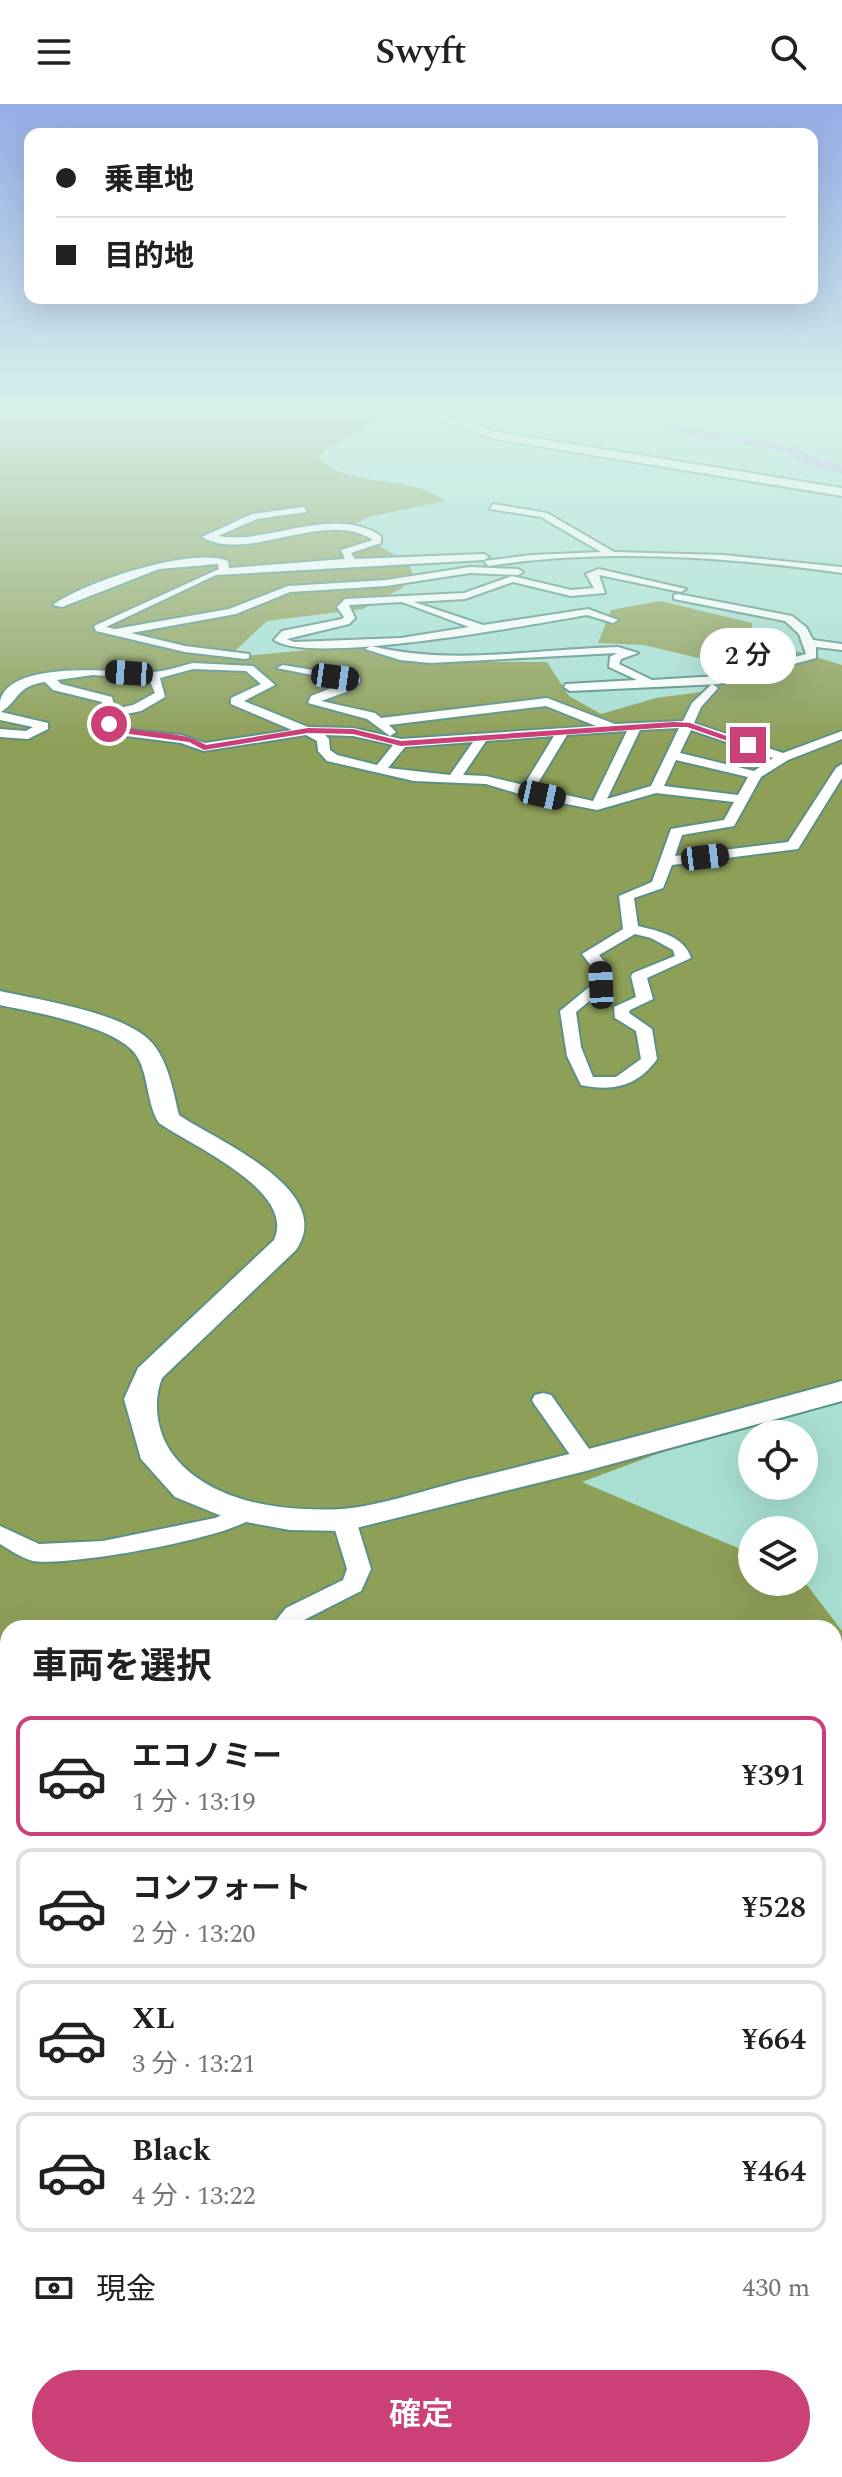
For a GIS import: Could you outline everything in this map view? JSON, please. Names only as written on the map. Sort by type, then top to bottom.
[{"type":"street","points":[[244,521],[207,537],[221,540],[310,529],[358,529],[376,536],[378,541],[345,552],[352,562]]},
{"type":"street","points":[[554,521],[602,550],[622,555]]},
{"type":"street","points":[[245,656],[196,651],[111,634],[99,626],[224,570],[352,562],[665,553],[739,556],[842,570]]},
{"type":"street","points":[[111,634],[232,612],[279,590],[386,583],[518,556]]},
{"type":"street","points":[[58,605],[136,573],[190,561],[220,561],[224,570]]},
{"type":"street","points":[[448,572],[490,570],[524,573],[548,583],[547,587]]},
{"type":"street","points":[[570,687],[719,680],[812,656],[811,643],[796,621],[788,618],[599,572],[591,574],[600,589],[598,592],[571,593],[512,579],[501,580],[477,594],[345,602],[342,607],[350,618],[345,622],[280,636],[280,640],[293,645],[356,644],[588,612],[613,620]]},
{"type":"street","points":[[396,599],[481,628]]},
{"type":"street","points":[[811,643],[842,647]]},
{"type":"street","points":[[356,644],[396,655],[449,658],[618,650],[632,653],[616,657],[613,665],[652,682]]},
{"type":"street","points":[[0,709],[18,685],[47,678],[102,671],[153,676],[193,666],[249,668],[269,685],[235,701],[259,717],[308,731],[323,739],[324,751],[332,758],[414,777],[486,780],[526,792],[597,806],[656,789],[742,799]]},
{"type":"street","points":[[283,668],[356,680],[348,689],[325,695],[314,703],[357,711],[380,722],[401,743]]},
{"type":"street","points":[[110,714],[137,708],[161,694],[153,676]]},
{"type":"street","points":[[47,678],[57,687],[108,700],[109,724],[117,730],[191,739],[204,747],[308,731],[353,732],[401,743],[687,725],[783,757]]},
{"type":"street","points":[[656,789],[670,755],[702,698],[712,688]]},
{"type":"street","points":[[380,722],[547,702],[616,729]]},
{"type":"street","points":[[0,716],[44,726],[28,735],[0,733]]},
{"type":"street","points":[[597,806],[635,728]]},
{"type":"street","points":[[526,792],[563,732]]},
{"type":"street","points":[[631,929],[656,935],[680,948],[683,958],[678,963],[639,976],[645,999],[622,1007],[621,1015],[644,1029],[649,1059],[642,1069],[631,1079],[618,1083],[587,1081],[571,1044],[568,1011],[601,985],[600,966],[590,954],[626,936],[631,929],[626,896],[658,885],[676,832],[729,823],[756,775],[783,757],[842,735]]},
{"type":"street","points":[[455,777],[482,738]]},
{"type":"street","points":[[380,770],[401,743]]},
{"type":"street","points":[[670,755],[756,775]]},
{"type":"street","points":[[666,861],[793,846],[842,768]]},
{"type":"street","points":[[0,998],[110,1028],[139,1043],[152,1062],[168,1118],[276,1189],[285,1206],[293,1227],[286,1244],[176,1345],[148,1375],[139,1399],[152,1452],[186,1489],[204,1500],[290,1519],[344,1520],[586,1461],[842,1391]]},
{"type":"street","points":[[543,1400],[586,1461]]},
{"type":"street","points":[[0,1534],[36,1553],[103,1549],[220,1525],[248,1512]]},
{"type":"street","points":[[289,1620],[295,1614],[353,1585],[359,1569],[344,1520]]},
{"type":"green space","points":[[0,521],[361,521],[352,526],[353,532],[408,562],[413,575],[402,588],[363,609],[267,621],[227,658],[337,647],[365,649],[372,654],[419,662],[547,662],[569,696],[601,714],[656,698],[716,690],[736,667],[644,645],[598,643],[611,610],[660,601],[752,623],[751,637],[842,665],[842,1385],[748,1420],[738,1420],[738,1424],[582,1482],[738,1548],[738,1596],[815,1596],[834,1620],[0,1620]]},
{"type":"route","points":[[109,724],[117,730],[133,733],[191,739],[204,747],[327,730],[353,732],[401,743],[673,724],[687,725],[748,745]]}]
